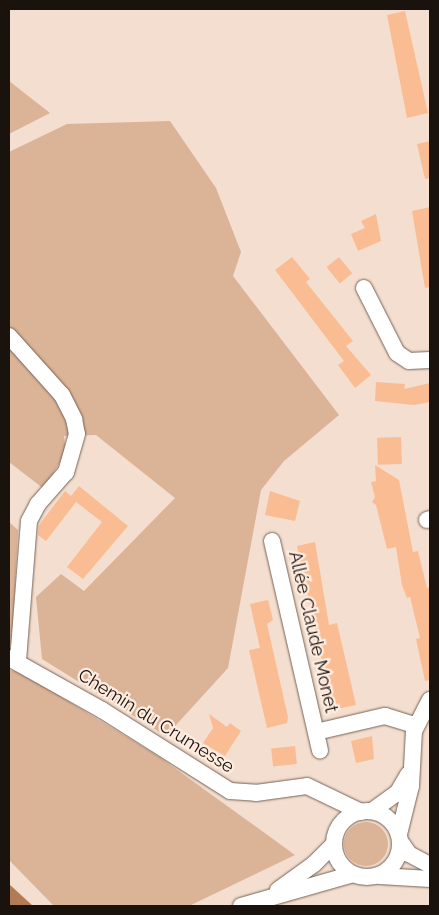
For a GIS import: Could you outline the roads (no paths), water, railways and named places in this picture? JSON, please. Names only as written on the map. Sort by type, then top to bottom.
[{"type":"street","points":[[364,288],[397,353],[409,361],[430,360]]},
{"type":"street","points":[[9,336],[62,395],[74,419],[77,434],[70,465],[33,510],[28,527],[13,659]]},
{"type":"street","name":"Allée Claude Monet","points":[[272,541],[320,751]]},
{"type":"street","name":"Chemin du Crumesse","points":[[13,659],[230,791],[256,793],[301,786],[318,790],[341,805],[366,812]]},
{"type":"street","points":[[377,876],[393,865],[411,786],[415,725],[430,700]]},
{"type":"street","name":"Allée Claude Monet","points":[[316,732],[385,716],[415,725]]},
{"type":"street","points":[[270,896],[303,873],[335,839],[347,818],[366,812],[398,792],[412,763]]},
{"type":"street","points":[[318,790],[328,804],[338,862],[353,874]]},
{"type":"street","points":[[366,812],[388,819],[408,854],[430,865]]},
{"type":"street","points":[[241,906],[270,896],[353,874],[430,879]]}]
